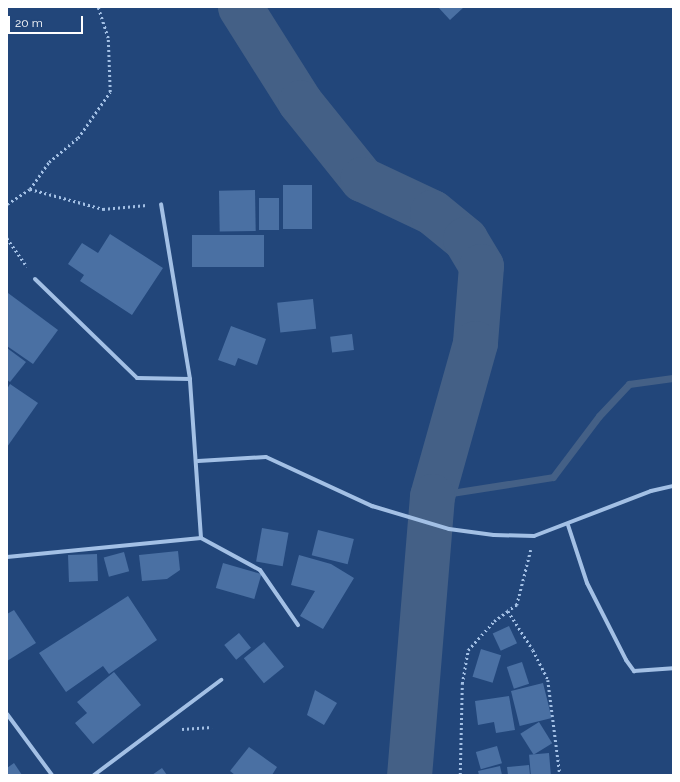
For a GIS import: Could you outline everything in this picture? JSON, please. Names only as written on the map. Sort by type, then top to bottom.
[{"type":"street","points":[[161,204],[190,379],[198,461],[201,538]]},
{"type":"street","points":[[35,279],[137,378],[190,379]]},
{"type":"street","points":[[198,461],[266,457],[372,506],[449,529],[534,536],[568,526],[651,491],[673,486]]},
{"type":"street","points":[[568,526],[587,583],[626,660],[634,671],[673,668]]},
{"type":"street","points":[[7,558],[201,538],[260,570],[298,625]]},
{"type":"street","points":[[94,775],[221,680]]},
{"type":"street","points":[[7,714],[52,775]]},
{"type":"path","points":[[7,204],[30,189],[50,162],[78,138],[110,92],[108,38],[98,7]]},
{"type":"path","points":[[30,189],[103,209],[161,204]]},
{"type":"path","points":[[7,238],[35,279]]},
{"type":"path","points":[[460,775],[462,684],[468,650],[494,621],[517,605],[534,536]]},
{"type":"path","points":[[508,611],[534,650],[548,680],[560,775]]},
{"type":"building","points":[[438,7],[464,7],[450,20]]},
{"type":"building","points":[[283,185],[312,185],[312,229],[283,229]]},
{"type":"building","points":[[255,190],[256,231],[220,232],[219,191]]},
{"type":"building","points":[[259,198],[279,198],[279,230],[259,230]]},
{"type":"building","points":[[110,234],[163,268],[132,315],[80,281],[84,275],[68,264],[82,243],[98,253]]},
{"type":"building","points":[[192,235],[264,235],[264,267],[192,267]]},
{"type":"building","points":[[8,293],[58,330],[33,364],[7,346]]},
{"type":"building","points":[[313,299],[316,329],[280,333],[277,303]]},
{"type":"building","points":[[231,326],[266,339],[257,365],[238,358],[235,366],[218,360]]},
{"type":"building","points":[[352,334],[354,350],[332,353],[330,337]]},
{"type":"building","points":[[7,348],[26,362],[10,382],[7,380]]},
{"type":"building","points":[[10,384],[38,403],[7,447],[7,389]]},
{"type":"building","points":[[262,528],[289,533],[283,566],[256,561]]},
{"type":"building","points":[[318,530],[354,539],[348,564],[312,555]]},
{"type":"building","points":[[178,551],[180,570],[167,579],[142,581],[139,555]]},
{"type":"building","points":[[124,552],[129,571],[109,577],[104,557]]},
{"type":"building","points":[[97,554],[98,581],[69,582],[68,555]]},
{"type":"building","points":[[299,555],[331,564],[354,578],[323,629],[300,616],[315,591],[291,585]]},
{"type":"building","points":[[223,563],[261,574],[254,599],[216,588]]},
{"type":"building","points":[[128,596],[157,640],[109,674],[103,666],[66,692],[39,653]]},
{"type":"building","points":[[14,610],[36,643],[7,661],[7,614]]},
{"type":"building","points":[[509,626],[517,643],[501,651],[493,634]]},
{"type":"building","points":[[239,633],[251,648],[236,660],[224,645]]},
{"type":"building","points":[[264,642],[284,667],[264,683],[244,658]]},
{"type":"building","points":[[481,649],[501,655],[493,683],[473,677]]},
{"type":"building","points":[[522,662],[529,684],[514,689],[507,667]]},
{"type":"building","points":[[114,672],[141,705],[93,744],[75,723],[87,713],[77,702]]},
{"type":"building","points":[[543,683],[552,718],[520,726],[511,691]]},
{"type":"building","points":[[315,690],[337,703],[324,725],[307,715]]},
{"type":"building","points":[[509,696],[515,730],[496,733],[494,722],[478,725],[475,701]]},
{"type":"building","points":[[539,722],[552,743],[534,755],[520,734]]},
{"type":"building","points":[[497,746],[502,763],[481,769],[476,752]]},
{"type":"building","points":[[249,747],[277,767],[272,775],[235,775],[230,771]]},
{"type":"building","points":[[549,753],[551,775],[531,775],[529,755]]},
{"type":"building","points":[[14,763],[22,775],[7,775],[7,768]]},
{"type":"building","points":[[529,765],[530,775],[508,775],[507,767]]},
{"type":"building","points":[[500,766],[502,775],[479,775],[478,771]]},
{"type":"building","points":[[162,768],[167,775],[152,775]]},
{"type":"waterway","points":[[240,7],[300,102],[362,179],[432,212],[465,239],[481,266],[475,343],[432,496],[409,775]]},
{"type":"waterway","points":[[432,496],[553,477],[599,416],[629,384],[673,378]]}]
